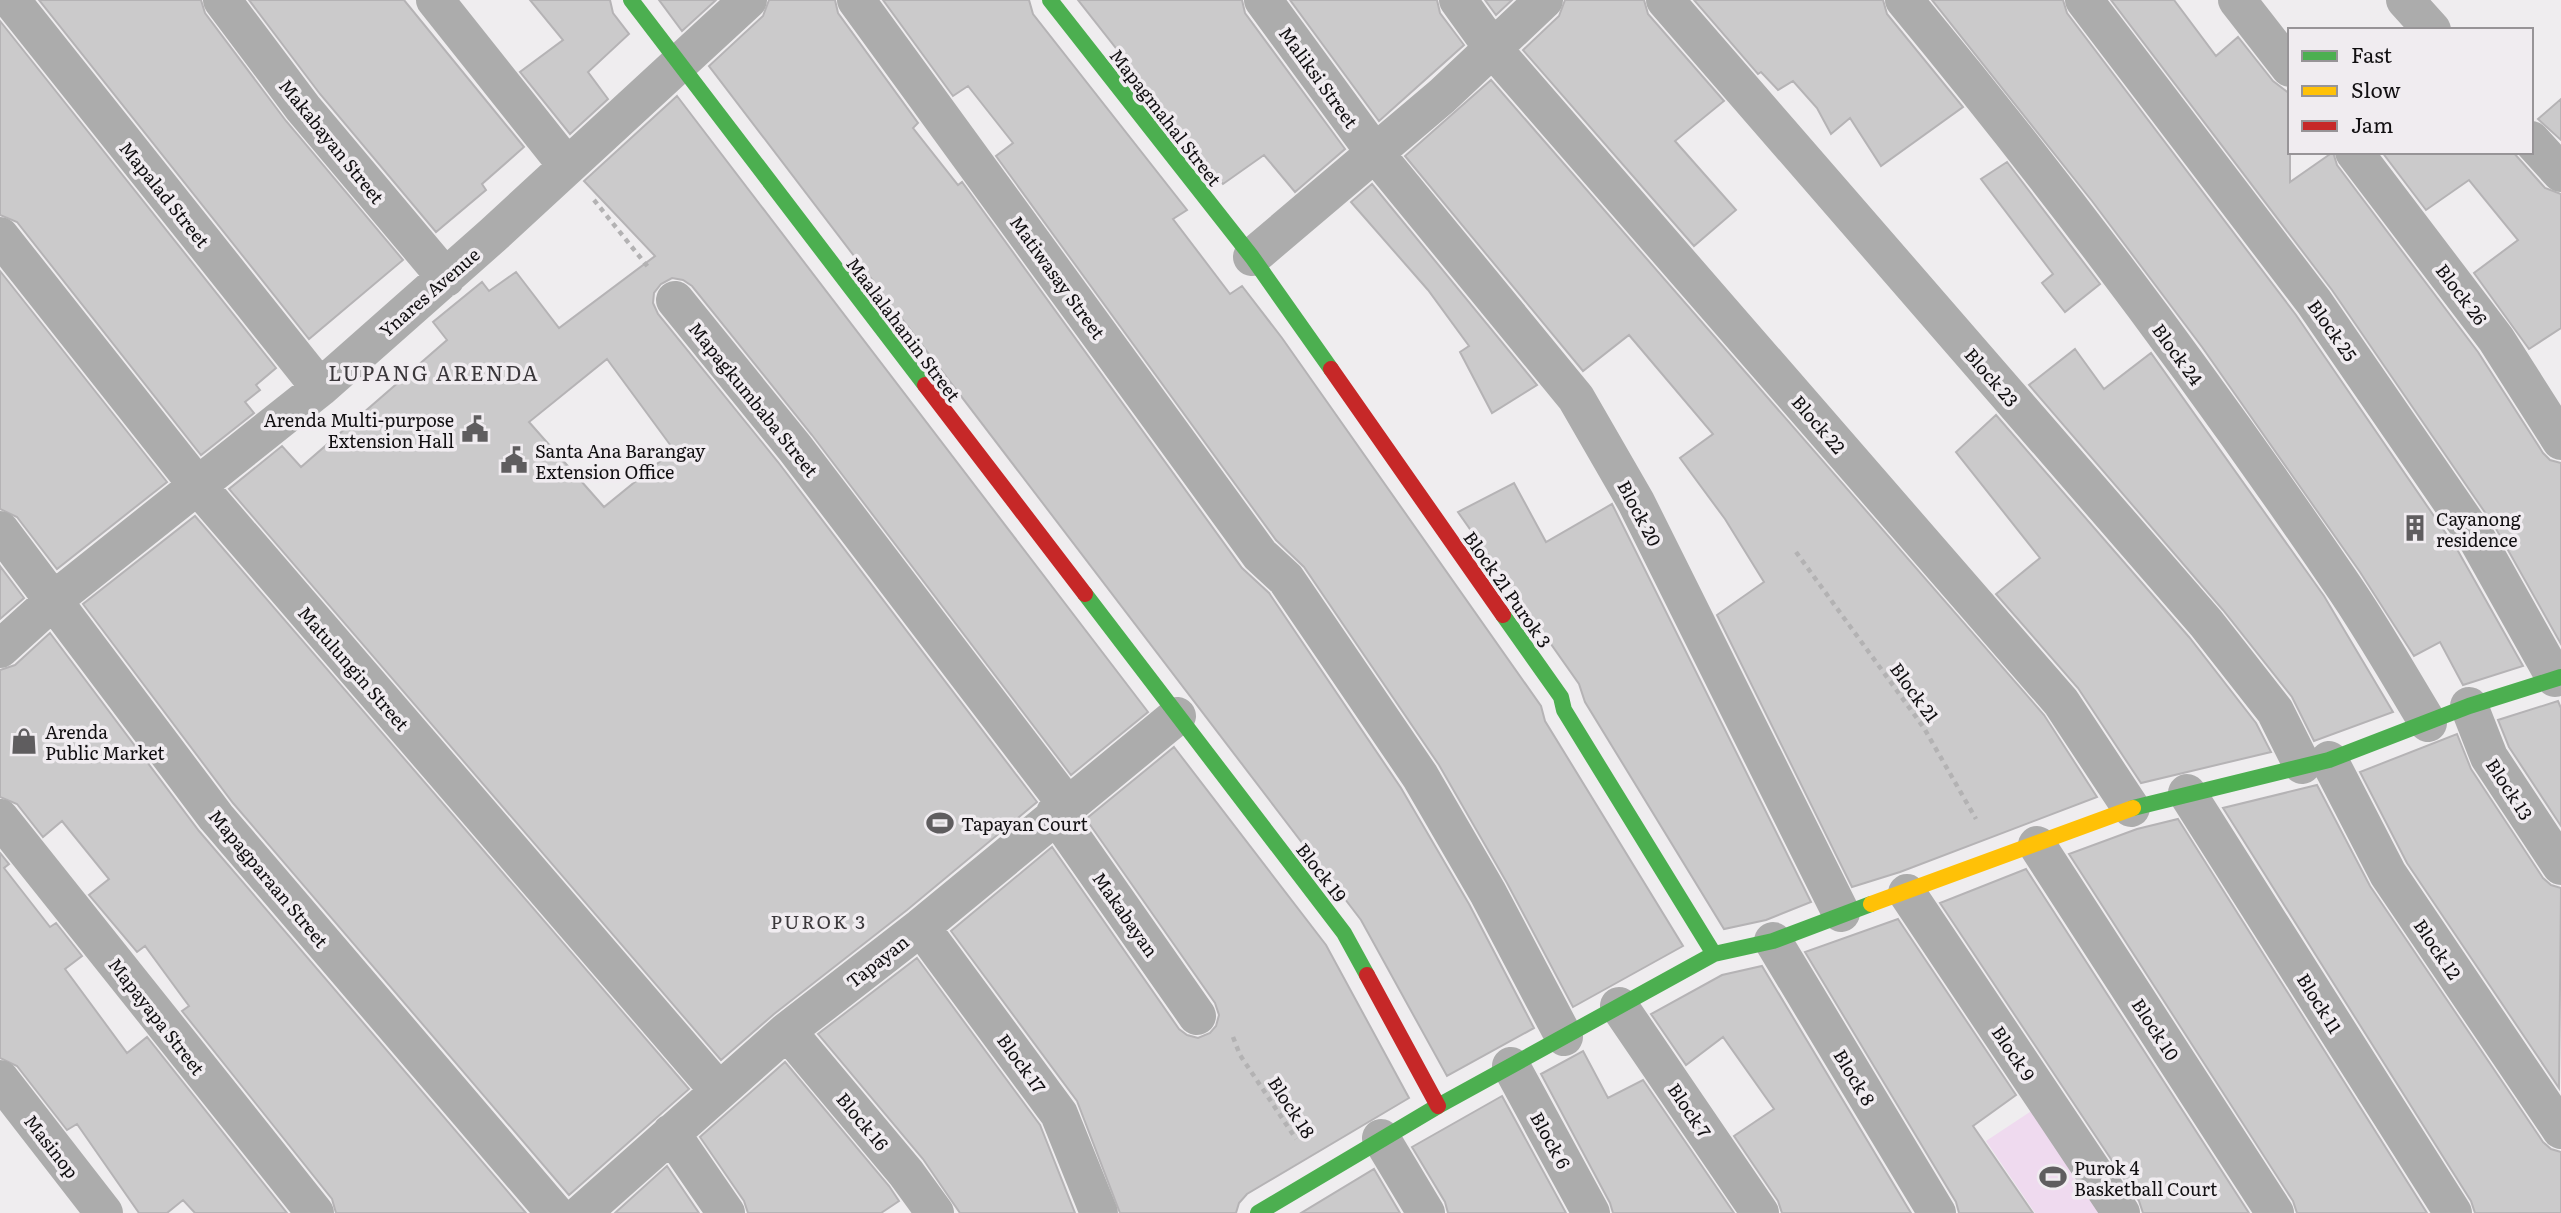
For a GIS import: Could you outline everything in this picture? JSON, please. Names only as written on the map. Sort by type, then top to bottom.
[{"type":"street","name":"Mapalad Street","points":[[11,0],[320,388]]},
{"type":"street","name":"Makabayan Street","points":[[222,0],[303,108],[446,278]]},
{"type":"street","points":[[435,0],[568,166]]},
{"type":"street","name":"Maalalahanin Street","points":[[631,0],[1149,679]]},
{"type":"street","name":"Ynares Avenue","points":[[0,649],[55,599],[320,388],[681,65],[748,0]]},
{"type":"street","name":"Matiwasay Street","points":[[856,0],[1260,555],[1286,579],[1420,776],[1488,893],[1564,1037]]},
{"type":"street","name":"Mapagmahal Street","points":[[1050,0],[1252,257]]},
{"type":"street","name":"Maliksi Street","points":[[1263,0],[1375,153]]},
{"type":"street","name":"Block 22","points":[[1458,0],[1494,50],[2061,702],[2131,808]]},
{"type":"street","points":[[1252,257],[1494,50],[1544,0]]},
{"type":"street","name":"Block 23","points":[[1665,0],[2206,624],[2316,762]]},
{"type":"street","name":"Block 24","points":[[1904,0],[2009,126],[2116,267],[2343,585],[2428,723]]},
{"type":"street","name":"Block 25","points":[[2084,0],[2314,302],[2477,539],[2558,678]]},
{"type":"street","points":[[2237,0],[2288,65]]},
{"type":"street","points":[[2405,0],[2430,28]]},
{"type":"street","points":[[2533,142],[2561,173]]},
{"type":"street","name":"Block 20","points":[[1375,153],[1576,398],[1636,502],[1841,913]]},
{"type":"street","name":"Block 26","points":[[2356,154],[2496,339],[2561,441]]},
{"type":"street","name":"Matulungin Street","points":[[0,236],[197,485],[719,1091]]},
{"type":"street","name":"Block 21 Purok 3","points":[[1252,257],[1561,697],[1564,710],[1714,954]]},
{"type":"street","name":"Mapagkumbaba Street","points":[[675,300],[795,448],[1060,809]]},
{"type":"street","name":"Mapagparaan Street","points":[[0,530],[55,599],[216,817],[555,1213]]},
{"type":"street","points":[[1258,1213],[1381,1138],[1714,954],[1773,941],[1841,913],[1908,893],[1997,856],[2037,845],[2131,808],[2316,762],[2469,706],[2558,678]]},
{"type":"street","name":"Block 19","points":[[1149,679],[1344,933],[1438,1106]]},
{"type":"street","name":"Block 13","points":[[2469,706],[2489,757],[2561,866]]},
{"type":"street","name":"Tapayan","points":[[582,1213],[788,1031],[921,927],[1060,809],[1177,716]]},
{"type":"street","name":"Block 12","points":[[2316,762],[2388,874],[2561,1130]]},
{"type":"street","name":"Block 11","points":[[2187,793],[2453,1213]]},
{"type":"street","name":"Makabayan","points":[[1060,809],[1197,1016]]},
{"type":"street","name":"Mapayapa Street","points":[[0,818],[315,1213]]},
{"type":"street","name":"Block 10","points":[[2037,845],[2275,1213]]},
{"type":"street","name":"Block 9","points":[[1908,893],[2121,1213]]},
{"type":"street","name":"Block 17","points":[[921,927],[1059,1114],[1099,1213]]},
{"type":"street","name":"Block 8","points":[[1773,941],[1937,1213]]},
{"type":"street","name":"Block 7","points":[[1619,1006],[1760,1213]]},
{"type":"street","name":"Block 16","points":[[788,1031],[906,1173],[935,1213]]},
{"type":"street","name":"Block 6","points":[[1511,1066],[1591,1213]]},
{"type":"street","name":"Masinop","points":[[0,1079],[104,1213]]},
{"type":"street","points":[[671,1133],[726,1213]]},
{"type":"street","points":[[1381,1138],[1426,1213]]},
{"type":"path","points":[[568,166],[675,300]]},
{"type":"path","name":"Block 21","points":[[1796,552],[1924,728],[1997,856]]},
{"type":"path","name":"Block 18","points":[[1240,1055],[1320,1175]]},
{"type":"shaded area","name":"Purok 4 Basketball Court","points":[[2045,1102],[2119,1213],[2035,1213],[1986,1141]]},
{"type":"building","points":[[39,0],[201,0],[205,13],[286,121],[403,260],[309,339]]},
{"type":"building","points":[[249,0],[404,0],[524,147],[482,184],[486,190],[436,232],[320,94]]},
{"type":"building","points":[[530,0],[610,0],[613,13],[629,34],[588,72],[608,99],[570,134],[520,72],[563,40]]},
{"type":"building","points":[[659,0],[716,0],[682,31]]},
{"type":"building","points":[[769,0],[835,0],[838,13],[918,123],[913,128],[958,185],[962,182],[1242,568],[1269,593],[1401,788],[1469,904],[1534,1028],[1447,1076],[1361,920],[709,66],[763,16]]},
{"type":"building","points":[[883,0],[1029,0],[1033,14],[1187,210],[1173,219],[1230,294],[1242,286],[1282,338],[1541,706],[1545,721],[1683,946],[1573,1007],[1507,883],[1439,765],[1304,567],[1276,540],[996,156],[1013,143],[968,86],[953,96]]},
{"type":"building","points":[[1078,0],[1242,0],[1245,13],[1345,149],[1295,192],[1264,155],[1223,184]]},
{"type":"building","points":[[1290,0],[1437,0],[1440,13],[1464,45],[1379,121]]},
{"type":"building","points":[[1485,0],[1512,0],[1496,15]]},
{"type":"building","points":[[1565,0],[1644,0],[1648,14],[1724,101],[1675,141],[1736,210],[1694,246],[1523,50],[1559,16]]},
{"type":"building","points":[[1694,0],[1883,0],[1887,14],[1963,107],[1881,166],[1850,118],[1831,134],[1817,108],[1793,81],[1778,90],[1761,72],[1758,74]]},
{"type":"building","points":[[1932,0],[2063,0],[2067,13],[2296,315],[2458,551],[2523,666],[2463,685],[2440,642],[2414,656],[2360,572],[2202,347],[2092,201]]},
{"type":"building","points":[[2111,0],[2174,0],[2216,56],[2238,37],[2273,81],[2288,92],[2290,182],[2334,154],[2337,165],[2478,352],[2543,453],[2550,460],[2561,463],[2561,644],[2495,527],[2332,290]]},
{"type":"building","points":[[0,21],[276,368],[256,385],[260,390],[245,402],[254,413],[201,455],[17,222],[0,215]]},
{"type":"building","points":[[1491,80],[2044,715],[2097,797],[1900,872],[1852,887],[1717,615],[1764,582],[1725,519],[1680,458],[1713,434],[1629,335],[1583,371],[1405,156]]},
{"type":"building","points":[[677,96],[1148,712],[1071,775],[812,435],[692,286],[683,280],[672,278],[661,284],[654,293],[653,303],[658,314],[778,462],[1037,802],[907,910],[774,1014],[721,1060],[229,489],[282,446],[301,467],[447,340],[433,322],[482,282],[489,291],[516,272],[559,328],[655,256],[584,181]],"holes":[[[607,359],[674,450],[604,507],[529,422]]]},
{"type":"building","points":[[2561,99],[2561,140],[2538,119]]},
{"type":"building","points":[[2384,154],[2515,154],[2545,188],[2561,194],[2561,328],[2529,349],[2474,273],[2518,240],[2469,180],[2426,210]]},
{"type":"building","points":[[2007,162],[2100,284],[2065,312],[2042,283],[2053,274],[1981,179]]},
{"type":"building","points":[[1372,184],[1537,385],[1492,413],[1460,352],[1469,346],[1428,290],[1351,202]]},
{"type":"building","points":[[0,271],[167,482],[57,569],[17,517],[0,509]]},
{"type":"building","points":[[2075,349],[2104,389],[2151,353],[2324,596],[2393,712],[2314,741],[2292,697],[2223,610],[2029,385]]},
{"type":"building","points":[[1996,415],[2189,637],[2256,723],[2271,752],[2141,783],[2078,688],[1996,594],[2040,558],[1956,452]]},
{"type":"building","points":[[1514,483],[1546,542],[1612,504],[1811,902],[1766,920],[1724,929],[1585,702],[1579,684],[1458,512]]},
{"type":"building","points":[[195,516],[689,1089],[569,1195],[233,803],[83,604]]},
{"type":"building","points":[[0,566],[24,598],[0,619]]},
{"type":"building","points":[[50,633],[199,831],[526,1213],[336,1213],[332,1199],[182,1011],[189,1006],[145,946],[137,952],[89,895],[109,879],[62,821],[43,837],[17,804],[0,797],[0,670],[15,665]]},
{"type":"building","points":[[2558,701],[2561,708],[2561,826],[2509,747],[2498,720]]},
{"type":"building","points":[[2457,734],[2471,769],[2543,878],[2551,885],[2561,888],[2559,1088],[2407,863],[2360,772]]},
{"type":"building","points":[[1174,747],[1326,945],[1409,1098],[1247,1194],[1239,1203],[1236,1213],[1120,1213],[1077,1101],[951,931],[1052,847],[1179,1029],[1198,1038],[1210,1033],[1216,1026],[1219,1015],[1215,1003],[1086,819]]},
{"type":"building","points":[[2317,785],[2370,886],[2543,1142],[2551,1149],[2561,1152],[2561,1213],[2475,1213],[2471,1201],[2223,808]]},
{"type":"building","points":[[2178,819],[2427,1213],[2297,1213],[2293,1201],[2069,854],[2137,829]]},
{"type":"building","points":[[0,853],[9,864],[4,868],[50,927],[56,923],[82,956],[65,969],[127,1053],[147,1037],[287,1213],[195,1213],[183,1200],[167,1213],[139,1213],[77,1124],[67,1130],[17,1066],[0,1058]]},
{"type":"building","points":[[2026,869],[2249,1213],[2143,1213],[2139,1201],[1940,903]]},
{"type":"building","points":[[1898,919],[2016,1095],[1973,1126],[2033,1213],[1959,1213],[1956,1202],[1805,952]]},
{"type":"building","points":[[917,958],[1040,1125],[1075,1213],[960,1213],[923,1159],[818,1034]]},
{"type":"building","points":[[1762,966],[1911,1213],[1782,1213],[1778,1201],[1734,1136],[1774,1109],[1723,1037],[1686,1065],[1651,1014],[1722,975]]},
{"type":"building","points":[[1583,1051],[1608,1098],[1643,1080],[1734,1213],[1613,1213],[1541,1074]]},
{"type":"building","points":[[785,1062],[899,1201],[881,1213],[748,1213],[744,1201],[700,1137]]},
{"type":"building","points":[[1502,1096],[1566,1213],[1448,1213],[1445,1202],[1412,1147]]},
{"type":"building","points":[[667,1166],[699,1213],[615,1213]]},
{"type":"building","points":[[1374,1169],[1400,1213],[1301,1213]]},
{"type":"traffic: fast","points":[[631,0],[925,385]]},
{"type":"traffic: fast","points":[[1050,0],[1252,257],[1331,369]]},
{"type":"traffic: fast","points":[[1085,594],[1344,933],[1367,975]]},
{"type":"traffic: fast","points":[[1503,615],[1561,697],[1564,710],[1714,954]]},
{"type":"traffic: fast","points":[[2133,808],[2329,760],[2469,706],[2561,677]]},
{"type":"traffic: fast","points":[[1258,1213],[1438,1106],[1714,954],[1773,941],[1871,904]]},
{"type":"traffic: slow","points":[[1871,904],[2133,808]]},
{"type":"traffic: jam","points":[[1331,369],[1503,615]]},
{"type":"traffic: jam","points":[[925,385],[1085,594]]},
{"type":"traffic: jam","points":[[1367,975],[1438,1106]]},
{"type":"place","name":"Arenda Multi-purpose Extension Hall","points":[[475,429]]},
{"type":"place","name":"Santa Ana Barangay Extension Office","points":[[514,460]]},
{"type":"place","name":"Cayanong residence","points":[[2415,528]]},
{"type":"place","name":"Arenda Public Market","points":[[24,741]]},
{"type":"place","name":"Tapayan Court","points":[[940,823]]},
{"type":"place","name":"Purok 4 Basketball Court","points":[[2053,1177]]},
{"type":"district","name":"LUPANG ARENDA","points":[[434,371]]},
{"type":"district","name":"PUROK 3","points":[[819,921]]}]
